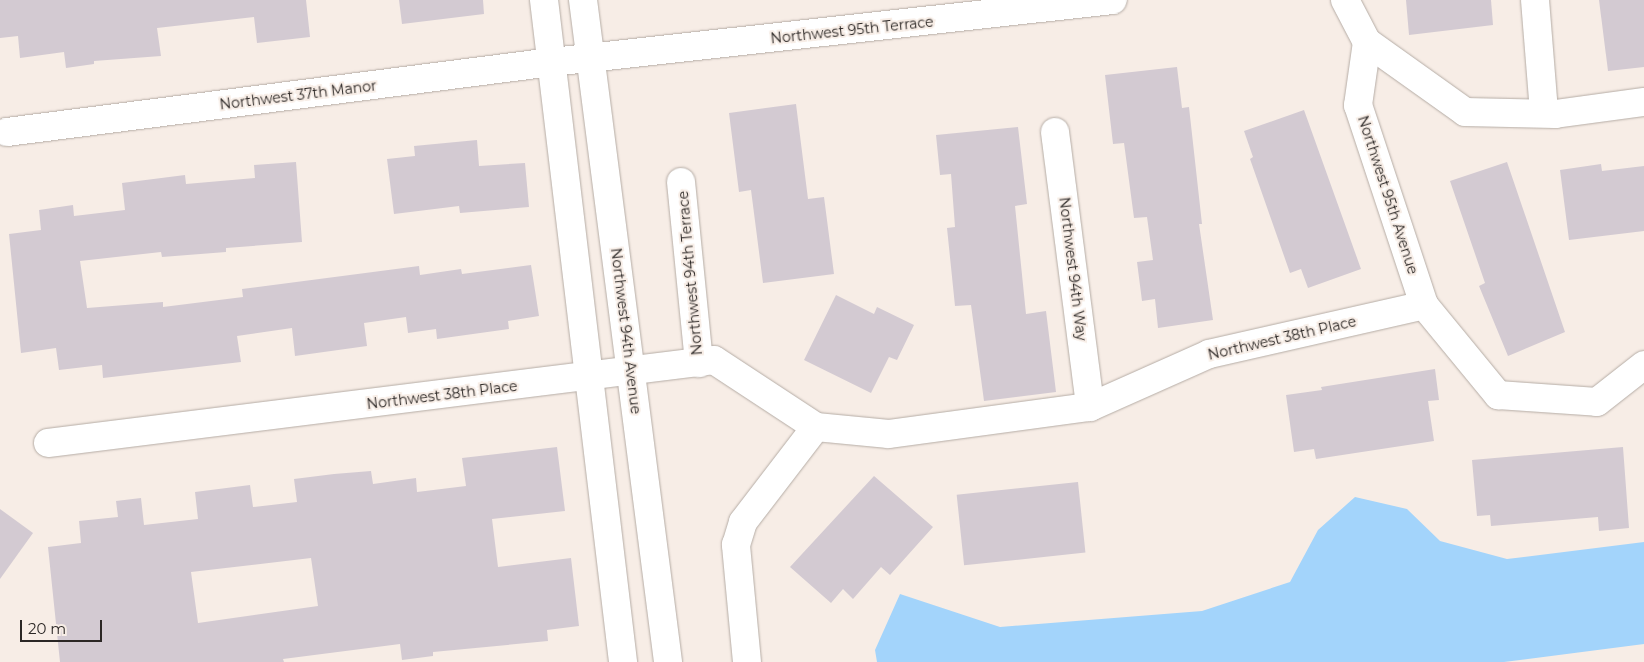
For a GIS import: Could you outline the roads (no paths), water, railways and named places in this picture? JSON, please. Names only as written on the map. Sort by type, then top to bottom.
[{"type":"street","points":[[544,0],[623,662]]},
{"type":"street","name":"Northwest 94th Avenue","points":[[583,0],[668,662]]},
{"type":"street","name":"Northwest 95th Terrace","points":[[590,59],[1113,0]]},
{"type":"street","points":[[1345,0],[1367,42],[1465,112],[1555,114],[1644,102]]},
{"type":"street","points":[[1535,0],[1544,113]]},
{"type":"street","name":"Northwest 95th Avenue","points":[[1367,42],[1358,105],[1424,305]]},
{"type":"street","name":"Northwest 37th Manor","points":[[6,132],[552,62],[590,59]]},
{"type":"street","name":"Northwest 94th Way","points":[[1055,132],[1090,407]]},
{"type":"street","name":"Northwest 94th Terrace","points":[[681,182],[698,363]]},
{"type":"street","points":[[1424,305],[1498,395],[1597,402],[1644,365]]},
{"type":"street","name":"Northwest 38th Place","points":[[48,443],[631,373],[714,360],[816,427],[888,434],[1090,407],[1209,354],[1424,305]]},
{"type":"street","points":[[747,662],[736,545],[743,522],[816,427]]},
{"type":"water","points":[[1355,497],[1407,509],[1440,541],[1507,559],[1644,542],[1644,644],[1504,662],[877,662],[875,650],[900,594],[1000,627],[1202,611],[1290,582],[1318,530]]}]
